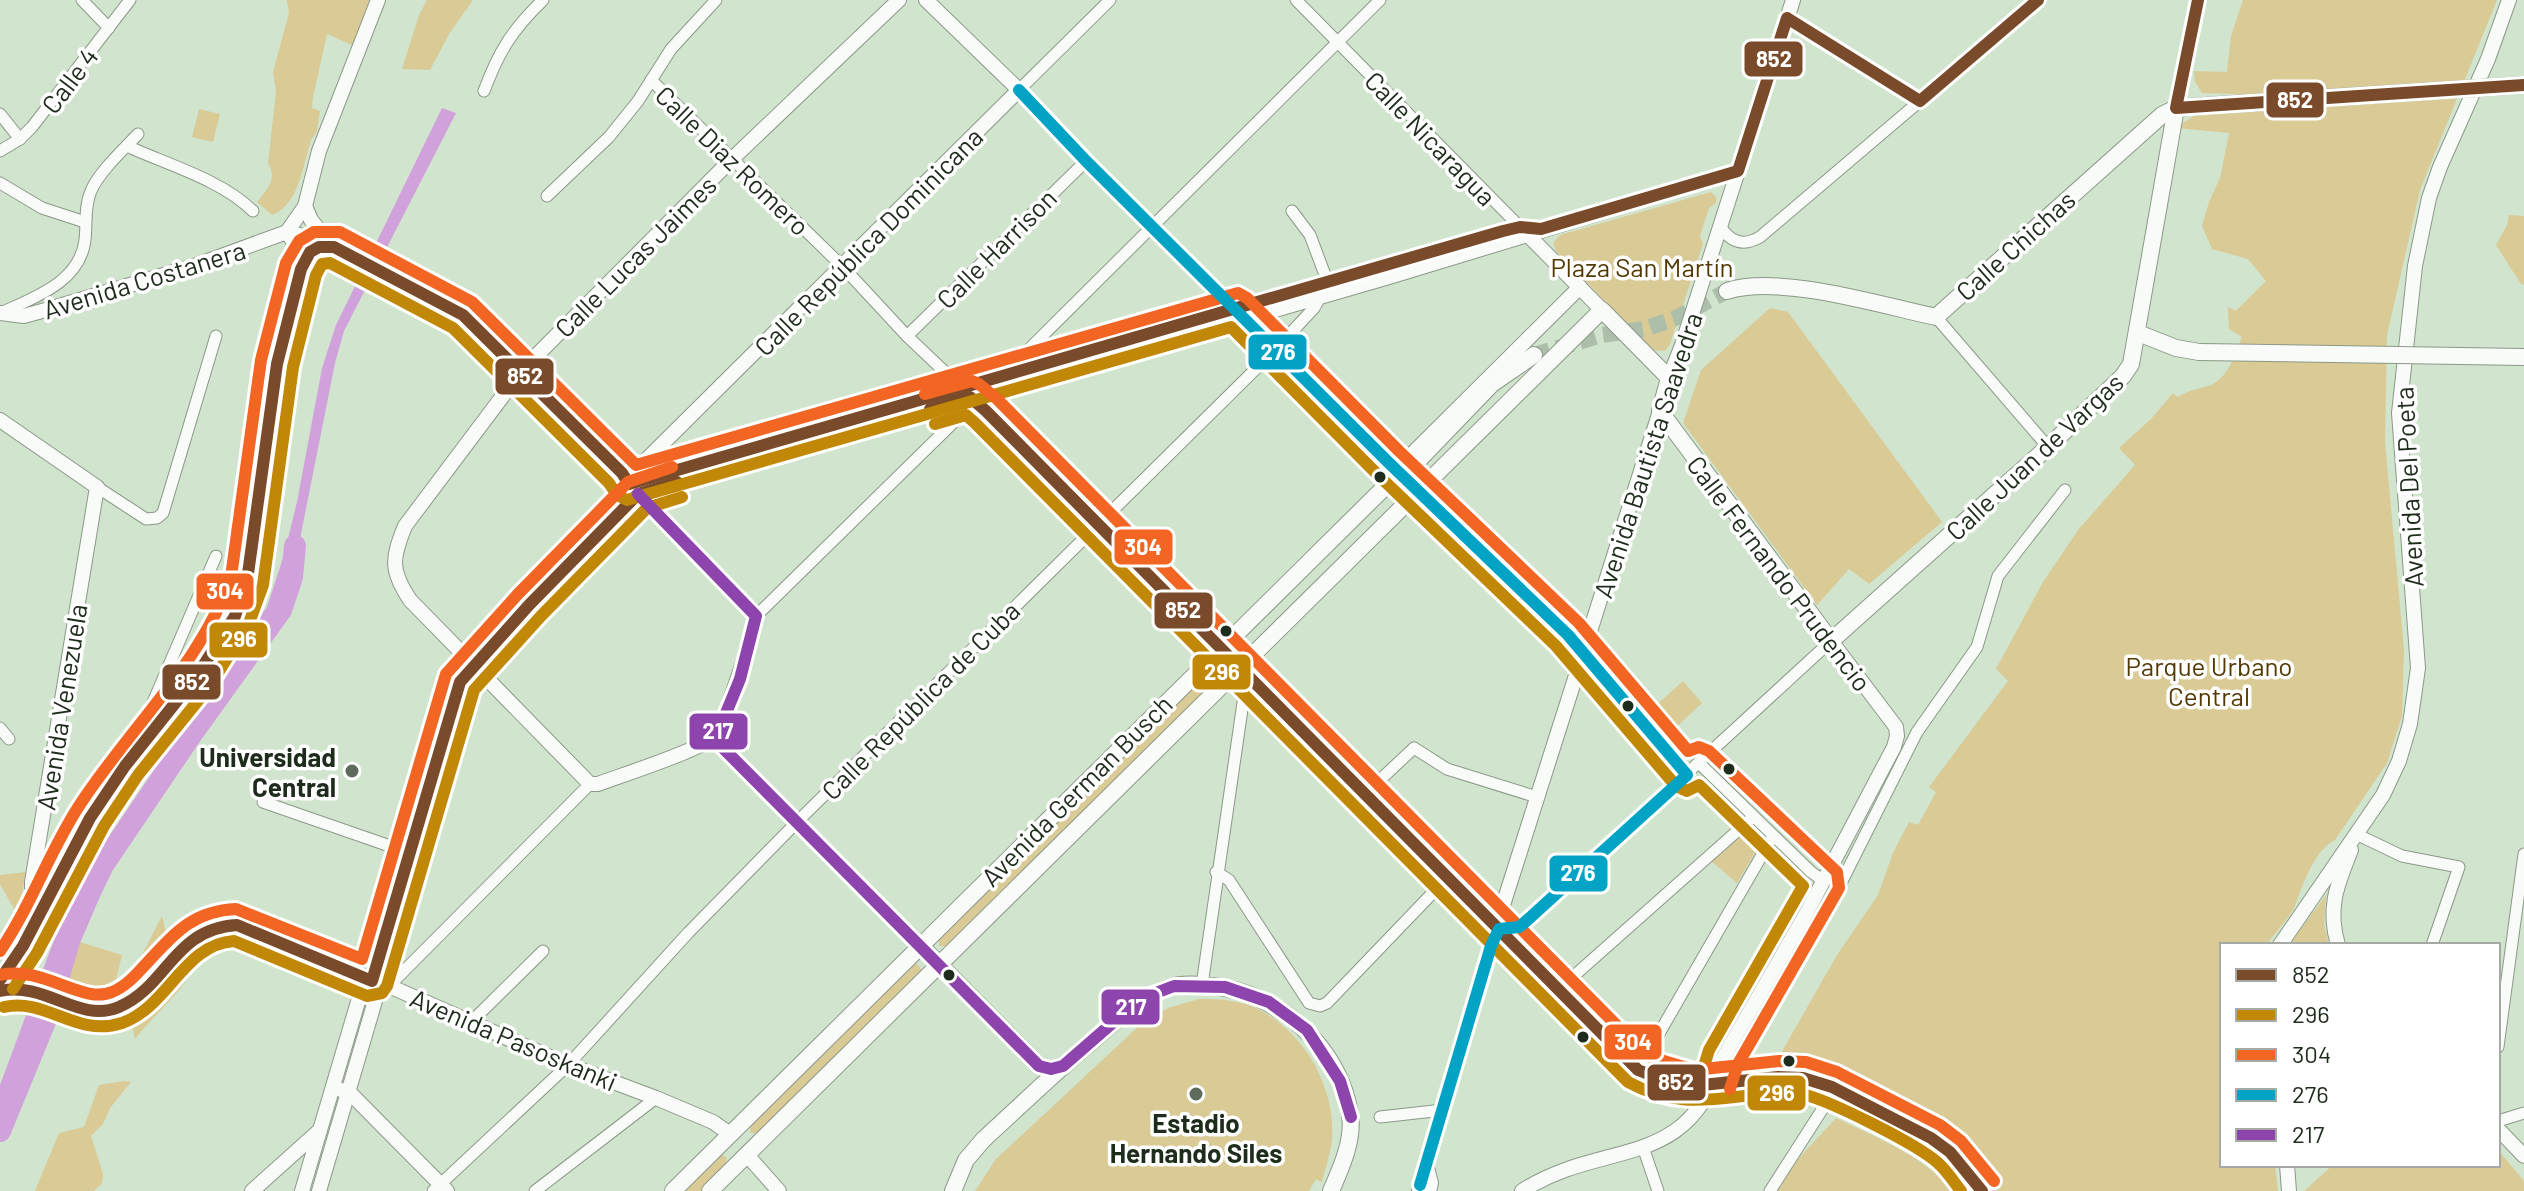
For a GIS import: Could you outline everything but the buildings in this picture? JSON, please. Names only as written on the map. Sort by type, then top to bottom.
[{"type":"main road","points":[[287,232],[305,206],[319,151],[378,0]]},
{"type":"main road","name":"Calle Lucas Jaimes","points":[[590,784],[410,600],[396,579],[394,553],[405,526],[520,374],[732,159],[899,0]]},
{"type":"main road","points":[[926,0],[1019,90]]},
{"type":"main road","name":"Avenida Bautista Saavedra","points":[[1421,1190],[1491,946],[1499,929],[1504,902],[1669,378],[1793,0]]},
{"type":"main road","points":[[1787,18],[1920,101],[2038,0]]},
{"type":"main road","name":"Calle Juan de Vargas","points":[[1831,641],[2048,447],[2123,376],[2131,364],[2198,0]]},
{"type":"main road","name":"Avenida Del Poeta","points":[[2281,943],[2331,868],[2358,835],[2392,778],[2410,724],[2416,696],[2417,644],[2399,413],[2413,281],[2422,225],[2440,167],[2488,59],[2509,0]]},
{"type":"main road","points":[[2176,108],[2524,85]]},
{"type":"main road","name":"Calle República Dominicana","points":[[634,489],[635,471],[1019,90]]},
{"type":"main road","name":"Calle Chichas","points":[[1727,291],[1742,286],[1792,287],[1936,317],[2162,115],[2176,108]]},
{"type":"main road","points":[[1240,313],[1320,297],[1446,254],[1738,171]]},
{"type":"main road","points":[[305,206],[317,228],[336,248]]},
{"type":"main road","name":"Calle Nicaragua","points":[[1530,230],[1580,287],[1669,378]]},
{"type":"main road","points":[[287,232],[336,248],[463,315],[622,473],[756,616],[744,660],[715,740],[598,784],[590,784]]},
{"type":"main road","points":[[287,232],[301,254],[301,269]]},
{"type":"main road","name":"Avenida Costanera","points":[[0,313],[24,316],[49,309],[194,266],[287,232]]},
{"type":"main road","points":[[0,980],[23,946],[90,818],[125,766],[196,677],[235,616],[247,581],[277,364],[301,269],[310,252],[319,247],[336,248]]},
{"type":"main road","points":[[372,981],[375,1001],[320,1188],[303,1186],[360,995],[372,981],[460,682],[470,659],[591,520],[634,489],[1240,313],[1328,283],[1387,272]]},
{"type":"main road","name":"Avenida German Busch","points":[[673,1191],[1399,473],[1408,458],[1580,287]]},
{"type":"main road","name":"Avenida German Busch","points":[[710,1191],[939,964],[1243,671],[1418,491],[1602,310]]},
{"type":"main road","points":[[2138,333],[2176,348],[2199,352],[2524,357]]},
{"type":"main road","points":[[1418,491],[1399,473],[1414,465],[1492,384],[1534,355]]},
{"type":"main road","name":"Calle Fernando Prudencio","points":[[1660,411],[1890,718],[1897,736],[1824,881]]},
{"type":"main road","points":[[0,420],[97,487]]},
{"type":"main road","name":"Avenida Venezuela","points":[[33,927],[32,882],[97,487]]},
{"type":"main road","points":[[524,600],[603,531],[634,489]]},
{"type":"main road","points":[[591,520],[603,531]]},
{"type":"main road","points":[[1221,648],[1243,671]]},
{"type":"main road","points":[[715,740],[1039,1066],[1051,1069],[1063,1066]]},
{"type":"main road","name":"Avenida Del Poeta","points":[[2337,943],[2332,926],[2332,909],[2338,884],[2358,835]]},
{"type":"main road","points":[[1522,1191],[1575,1167],[1643,1147],[1677,1132],[1706,1101],[1731,1059],[1824,881]]},
{"type":"main road","name":"Avenida Pasoskanki","points":[[0,991],[20,987],[89,1012],[106,1011],[120,1007],[137,996],[192,941],[213,926],[237,925],[389,986],[568,1065],[713,1122],[730,1134]]},
{"type":"main road","points":[[1499,929],[1638,1070],[1693,1086],[1741,1080],[1803,1078],[1832,1087],[1931,1138],[1957,1159],[1982,1191]]},
{"type":"main road","points":[[23,946],[20,961],[23,976],[34,990]]},
{"type":"main road","points":[[953,1191],[966,1160],[983,1140],[1140,999],[1174,986],[1202,985],[1248,993],[1289,1015],[1307,1030],[1340,1081],[1351,1117],[1345,1156],[1331,1191]]},
{"type":"main road","points":[[347,1037],[364,1041]]},
{"type":"main road","points":[[1731,1059],[1729,1072],[1741,1080]]},
{"type":"main road","points":[[1036,1092],[1040,1079],[1039,1066]]},
{"type":"main road","points":[[332,1088],[349,1092],[440,1189]]},
{"type":"main road","points":[[319,1130],[336,1134]]},
{"type":"main road","points":[[252,1191],[319,1130]]},
{"type":"main road","points":[[2500,1131],[2524,1156]]},
{"type":"main road","points":[[730,1134],[779,1191]]},
{"type":"main road","points":[[2287,1167],[2289,1191]]},
{"type":"street","points":[[82,0],[109,28]]},
{"type":"street","name":"Calle 4","points":[[0,151],[32,127],[130,0]]},
{"type":"street","points":[[484,91],[496,56],[507,39],[543,0]]},
{"type":"street","points":[[547,196],[609,137],[638,101],[671,49],[716,0]]},
{"type":"street","name":"Calle República Dominicana","points":[[1019,90],[1110,0]]},
{"type":"street","name":"Calle Nicaragua","points":[[1296,0],[1530,230]]},
{"type":"street","points":[[1003,382],[1153,225],[1380,0]]},
{"type":"street","name":"Calle Diaz Romero","points":[[651,80],[842,266],[907,336],[1221,648]]},
{"type":"street","points":[[1019,90],[1086,161],[1399,473]]},
{"type":"street","points":[[1720,226],[1732,240],[1742,243],[1760,237],[1920,101]]},
{"type":"street","points":[[0,114],[20,139]]},
{"type":"street","points":[[0,313],[37,296],[65,279],[76,268],[83,252],[91,191],[138,134]]},
{"type":"street","points":[[127,146],[216,185],[241,199],[253,211]]},
{"type":"street","name":"Calle Harrison","points":[[907,336],[1086,161]]},
{"type":"street","points":[[0,183],[33,204],[85,222]]},
{"type":"street","points":[[1292,211],[1310,235],[1328,283]]},
{"type":"street","name":"Calle República de Cuba","points":[[440,1189],[568,1065],[688,933],[797,822],[1276,349],[1314,308],[1320,297]]},
{"type":"street","points":[[1936,317],[2048,447]]},
{"type":"street","points":[[97,487],[146,519],[157,518],[163,513],[216,336]]},
{"type":"street","points":[[756,616],[963,413],[965,392]]},
{"type":"street","points":[[1731,1059],[1835,895],[1917,732],[1977,647],[1998,576],[2065,490]]},
{"type":"street","points":[[1243,671],[1499,929],[1519,927],[1524,923],[1687,775],[1583,652],[1418,491]]},
{"type":"street","points":[[125,766],[216,556]]},
{"type":"street","name":"Calle Juan de Vargas","points":[[1687,775],[1831,641]]},
{"type":"street","points":[[1202,985],[1243,671]]},
{"type":"street","points":[[0,728],[9,739]]},
{"type":"street","points":[[1365,794],[1414,748],[1447,769],[1537,797]]},
{"type":"street","points":[[1699,763],[1824,881]]},
{"type":"street","points":[[389,986],[590,784]]},
{"type":"street","points":[[263,802],[410,853]]},
{"type":"street","points":[[1558,990],[1753,817]]},
{"type":"street","points":[[2358,835],[2402,856],[2459,867],[2433,943]]},
{"type":"street","points":[[1638,1070],[1773,836]]},
{"type":"street","points":[[2500,1032],[2524,854]]},
{"type":"street","points":[[1216,872],[1229,880],[1309,1003],[1320,1006],[1327,1003],[1447,878]]},
{"type":"street","points":[[471,1022],[543,951]]},
{"type":"street","points":[[1770,1191],[1827,1102],[1832,1087]]},
{"type":"street","points":[[535,1191],[656,1098]]},
{"type":"street","points":[[1380,1117],[1443,1110]]},
{"type":"street","points":[[2500,1120],[2524,1113]]},
{"type":"street","points":[[1643,1147],[1658,1191]]},
{"type":"green space","points":[[287,0],[377,0],[359,48],[327,34],[313,97],[312,108],[320,111],[317,131],[311,140],[294,193],[281,210],[272,215],[257,202],[272,179],[268,163],[276,92],[273,72],[289,13]]},
{"type":"green space","points":[[427,0],[473,0],[449,34],[430,70],[402,69],[419,15]]},
{"type":"green space","name":"Parque Urbano Central","points":[[2243,0],[2497,0],[2420,190],[2387,335],[2385,442],[2404,650],[2402,716],[2387,763],[2335,840],[2316,859],[2294,909],[2269,943],[2220,943],[2220,1167],[2275,1167],[2278,1191],[1997,1191],[1944,1125],[1836,1077],[1787,1059],[1776,1062],[1837,955],[1878,895],[1893,853],[1909,822],[1918,825],[1936,792],[1929,787],[2008,681],[1996,669],[2043,582],[2078,530],[2135,465],[2119,448],[2151,419],[2173,393],[2178,397],[2216,383],[2233,358],[2242,337],[2229,329],[2228,307],[2236,311],[2266,281],[2248,259],[2212,249],[2202,226],[2220,178],[2229,133],[2176,128],[2195,115],[2248,112],[2234,94],[2202,93],[2195,82],[2194,71],[2227,72],[2231,36]]},
{"type":"green space","points":[[199,109],[220,114],[213,142],[192,137]]},
{"type":"green space","name":"Plaza San Martín","points":[[1711,192],[1717,198],[1716,203],[1709,208],[1700,236],[1703,244],[1670,344],[1665,351],[1652,350],[1556,251],[1553,243],[1560,235]]},
{"type":"green space","points":[[2509,215],[2524,216],[2524,285],[2496,245]]},
{"type":"green space","points":[[1770,308],[1788,312],[1942,522],[1869,584],[1849,569],[1817,605],[1683,423],[1701,370]]},
{"type":"green space","points":[[1211,667],[1219,668],[1220,676],[948,946],[939,946],[939,937]]},
{"type":"green space","points":[[1683,681],[1702,703],[1672,731],[1652,709]]},
{"type":"green space","points":[[1748,831],[1761,838],[1737,883],[1710,860]]},
{"type":"green space","points":[[26,872],[18,916],[0,884],[0,875]]},
{"type":"green space","points":[[2326,895],[2324,924],[2329,943],[2290,943]]},
{"type":"green space","points":[[162,916],[167,937],[160,949],[131,976]]},
{"type":"green space","points":[[73,940],[122,955],[116,979],[101,987],[90,988],[62,979]]},
{"type":"green space","points":[[916,963],[922,970],[920,974],[759,1133],[750,1133],[750,1124]]},
{"type":"green space","points":[[197,964],[183,985],[135,1039],[133,1029],[126,1025]]},
{"type":"green space","name":"Estadio Hernando Siles","points":[[1199,999],[1238,1002],[1260,1010],[1276,1020],[1304,1048],[1323,1082],[1332,1120],[1331,1144],[1322,1182],[1316,1179],[1309,1191],[975,1191],[996,1159],[1141,1024],[1168,1008]]},
{"type":"green space","points":[[131,1082],[110,1108],[103,1124],[91,1136],[103,1174],[102,1183],[94,1191],[35,1191],[59,1133],[84,1127],[99,1085]]},
{"type":"green space","points":[[1836,1118],[1914,1158],[1952,1191],[1777,1191],[1798,1159]]},
{"type":"green space","points":[[2500,1152],[2524,1181],[2524,1191],[2304,1191],[2331,1167],[2500,1167]]},
{"type":"green space","points":[[718,1156],[726,1157],[727,1165],[701,1191],[683,1191]]},
{"type":"shaded area","points":[[442,108],[456,113],[344,331],[292,579],[278,614],[198,724],[102,869],[69,941],[48,1014],[0,1131],[0,1085],[57,932],[79,889],[132,805],[267,607],[297,502],[322,368],[336,325]]},
{"type":"waterway","points":[[0,1131],[48,1014],[69,941],[103,865],[281,610],[292,577],[295,546]]},
{"type":"tunnel","points":[[1534,355],[1602,335],[1644,329],[1676,318],[1727,291]]},
{"type":"transit line","name":"852","points":[[0,980],[23,946],[90,818],[125,766],[196,677],[235,616],[247,581],[277,364],[301,269],[310,252],[319,247],[334,247],[463,315],[622,473],[629,484],[1503,231],[1520,227],[1541,229],[1738,171],[1787,18],[1920,101],[2038,0]]},
{"type":"transit line","name":"852","points":[[2198,0],[2176,108],[2524,85]]},
{"type":"transit line","name":"276","points":[[1019,90],[1086,161],[1388,462],[1568,635],[1687,775],[1524,923],[1519,927],[1499,929],[1491,946],[1420,1185]]},
{"type":"transit line","name":"304","points":[[0,951],[79,806],[183,667],[218,608],[231,577],[261,360],[286,263],[299,241],[314,232],[340,232],[472,302],[636,465],[1238,293],[1247,298],[1399,451],[1579,623],[1688,751],[1699,747],[1709,751],[1837,872],[1839,888],[1738,1064],[1730,1089]]},
{"type":"transit line","name":"296","points":[[13,989],[37,953],[104,826],[138,775],[209,687],[249,623],[263,585],[293,367],[316,275],[322,264],[330,263],[453,328],[609,483],[617,495],[627,500],[1231,327],[1377,474],[1556,646],[1676,786],[1687,791],[1699,785],[1803,886],[1709,1050],[1700,1079]]},
{"type":"transit line","name":"304","points":[[925,394],[972,381],[997,399],[1647,1056],[1694,1070],[1779,1061],[1806,1062],[1837,1072],[1940,1125],[1961,1141],[1994,1181]]},
{"type":"transit line","name":"852","points":[[930,409],[970,397],[986,411],[1638,1070],[1693,1086],[1778,1077],[1803,1078],[1832,1087],[1931,1138],[1950,1152],[1982,1191]]},
{"type":"transit line","name":"296","points":[[935,424],[966,415],[975,423],[1628,1082],[1666,1097],[1684,1099],[1777,1093],[1815,1098],[1912,1145],[1941,1166],[1961,1191]]},
{"type":"transit line","name":"304","points":[[0,975],[32,975],[88,993],[101,995],[112,992],[130,980],[185,926],[207,914],[236,909],[362,959],[446,674],[518,594],[628,482],[672,467]]},
{"type":"transit line","name":"852","points":[[0,991],[32,992],[90,1010],[104,1011],[119,1007],[136,998],[184,947],[198,937],[237,925],[372,981],[460,682],[529,605],[638,494],[677,482]]},
{"type":"transit line","name":"217","points":[[638,494],[756,616],[740,679],[715,740],[1039,1066],[1051,1069],[1063,1066],[1140,999],[1174,986],[1225,987],[1269,1002],[1307,1030],[1340,1081],[1351,1117]]},
{"type":"transit line","name":"296","points":[[4,1007],[34,1007],[90,1025],[122,1023],[152,1004],[202,953],[234,941],[367,996],[382,993],[387,986],[474,690],[541,616],[647,508],[682,497]]},
{"type":"place","name":"Universidad Central","points":[[352,771]]},
{"type":"place","name":"Estadio Hernando Siles","points":[[1196,1094]]}]
